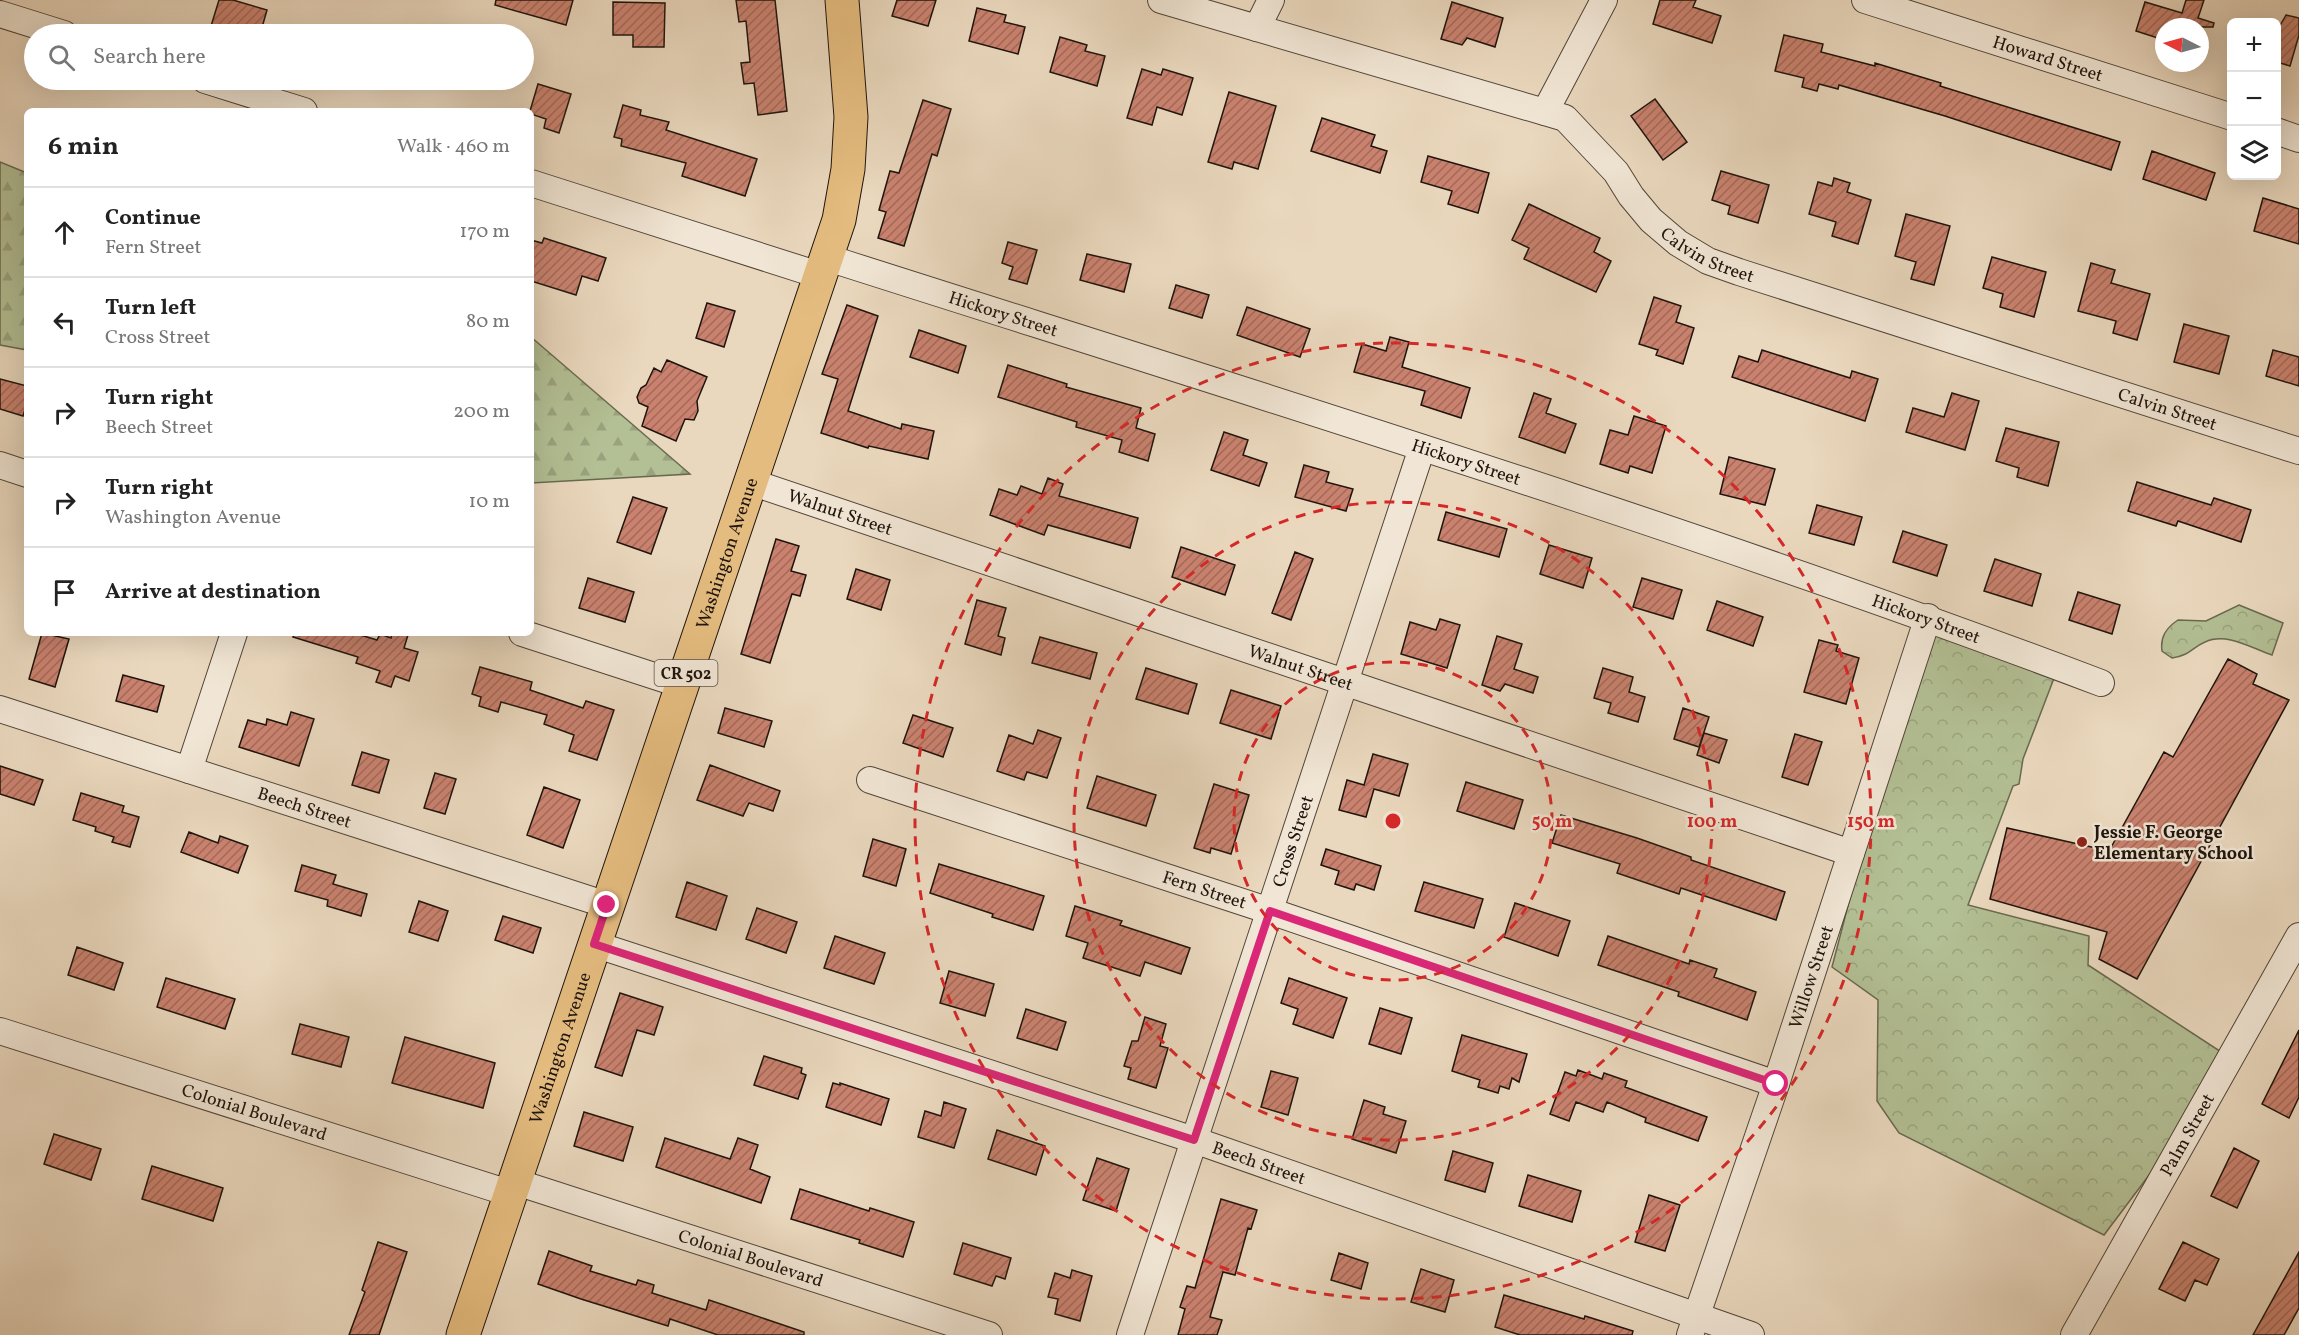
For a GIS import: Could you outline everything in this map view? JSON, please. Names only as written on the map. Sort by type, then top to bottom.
[{"type":"main road","name":"Washington Avenue","points":[[463,1335],[511,1187],[825,267],[839,220],[848,169],[851,117],[842,0]]},
{"type":"street","name":"Calvin Street","points":[[1161,0],[1565,118],[1616,172],[1630,196],[1651,220],[1678,243],[1708,261],[1739,273],[2299,451]]},
{"type":"street","points":[[1257,28],[1271,0]]},
{"type":"street","points":[[1545,112],[1604,0]]},
{"type":"street","name":"Howard Street","points":[[1865,0],[2227,115]]},
{"type":"street","points":[[0,14],[32,24]]},
{"type":"street","points":[[237,90],[294,108]]},
{"type":"street","points":[[2281,132],[2299,138]]},
{"type":"street","name":"Hickory Street","points":[[534,184],[825,267],[1422,448],[1928,617],[2101,683]]},
{"type":"street","name":"Cross Street","points":[[1130,1335],[1422,448]]},
{"type":"street","points":[[0,465],[24,473]]},
{"type":"street","name":"Walnut Street","points":[[751,482],[1851,853]]},
{"type":"street","name":"Willow Street","points":[[1693,1326],[1776,1084],[1928,617]]},
{"type":"street","points":[[189,770],[233,636]]},
{"type":"street","points":[[531,636],[682,685]]},
{"type":"street","name":"Beech Street","points":[[0,709],[607,905]]},
{"type":"street","name":"Fern Street","points":[[870,780],[1270,911],[1776,1084]]},
{"type":"street","name":"Palm Street","points":[[2074,1335],[2299,936]]},
{"type":"street","name":"Beech Street","points":[[594,944],[1194,1140],[1693,1326],[1751,1335]]},
{"type":"street","name":"Colonial Boulevard","points":[[0,1031],[989,1335]]},
{"type":"green space","points":[[0,162],[24,172],[24,349],[0,345]]},
{"type":"green space","points":[[534,340],[690,474],[534,483]]},
{"type":"green space","points":[[2239,605],[2283,623],[2272,655],[2239,642],[2222,639],[2205,642],[2178,657],[2172,658],[2162,651],[2165,633],[2178,620],[2206,621]]},
{"type":"green space","points":[[1930,626],[2061,660],[2023,759],[2019,784],[2013,786],[1968,905],[2089,936],[2088,965],[2235,1061],[2104,1235],[1899,1133],[1877,1101],[1878,1000],[1832,967],[1889,749]]},
{"type":"building","points":[[219,0],[233,0],[267,10],[263,24],[212,24]]},
{"type":"building","points":[[496,0],[573,0],[566,25],[495,5]]},
{"type":"building","points":[[736,0],[775,0],[787,111],[758,115],[754,83],[744,84],[741,63],[750,62],[746,21],[739,22]]},
{"type":"building","points":[[897,0],[936,0],[928,26],[892,16]]},
{"type":"building","points":[[1660,0],[1696,0],[1693,7],[1721,16],[1712,43],[1653,24]]},
{"type":"building","points":[[2186,0],[2204,0],[2198,18],[2155,18],[2155,37],[2136,31],[2145,2],[2182,13]]},
{"type":"building","points":[[613,2],[665,3],[664,47],[633,47],[633,35],[613,35]]},
{"type":"building","points":[[1452,2],[1503,18],[1495,47],[1467,38],[1462,45],[1441,39]]},
{"type":"building","points":[[977,8],[1006,15],[1004,22],[1025,27],[1018,54],[969,41]]},
{"type":"building","points":[[2286,15],[2299,18],[2299,35],[2290,66],[2281,63],[2281,24]]},
{"type":"building","points":[[1784,35],[1823,44],[1821,52],[1875,66],[1875,63],[1941,83],[1940,86],[2120,142],[2111,170],[1945,116],[1839,85],[1838,89],[1819,84],[1817,91],[1802,87],[1804,78],[1775,71]]},
{"type":"building","points":[[1060,37],[1087,45],[1085,51],[1105,56],[1097,86],[1050,72]]},
{"type":"building","points":[[1142,69],[1161,75],[1163,69],[1193,78],[1182,115],[1157,107],[1152,125],[1127,118]]},
{"type":"building","points":[[538,84],[571,94],[559,133],[544,128],[546,119],[534,115],[534,108],[531,108]]},
{"type":"building","points":[[1229,92],[1276,106],[1258,169],[1234,162],[1232,169],[1208,162]]},
{"type":"building","points":[[1655,99],[1687,142],[1663,160],[1631,116]]},
{"type":"building","points":[[923,100],[951,109],[937,156],[932,154],[904,246],[878,238],[886,212],[879,210],[890,171],[899,173]]},
{"type":"building","points":[[623,105],[641,110],[640,115],[669,122],[666,130],[757,159],[745,196],[682,176],[686,163],[621,146],[622,139],[614,137]]},
{"type":"building","points":[[1322,118],[1375,135],[1371,146],[1387,151],[1380,173],[1311,151]]},
{"type":"building","points":[[2152,151],[2215,173],[2206,200],[2143,179]]},
{"type":"building","points":[[1428,156],[1489,173],[1478,213],[1448,204],[1452,191],[1421,182]]},
{"type":"building","points":[[1721,171],[1769,185],[1758,223],[1728,214],[1730,206],[1712,200]]},
{"type":"building","points":[[1834,178],[1850,183],[1847,192],[1871,200],[1858,244],[1832,236],[1836,222],[1809,214],[1818,182],[1832,186]]},
{"type":"building","points":[[2263,198],[2299,209],[2299,244],[2254,231]]},
{"type":"building","points":[[1529,204],[1600,238],[1594,252],[1611,261],[1596,292],[1524,259],[1529,248],[1512,240]]},
{"type":"building","points":[[1906,214],[1950,226],[1934,285],[1911,279],[1916,262],[1895,256]]},
{"type":"building","points":[[544,238],[606,258],[598,281],[582,276],[576,295],[534,282],[534,241],[542,243]]},
{"type":"building","points":[[1008,242],[1037,250],[1027,284],[1009,279],[1013,267],[1002,263]]},
{"type":"building","points":[[1087,254],[1131,264],[1124,292],[1080,280]]},
{"type":"building","points":[[1992,257],[2046,272],[2034,317],[2000,307],[2003,294],[1983,288]]},
{"type":"building","points":[[2091,263],[2115,270],[2111,283],[2150,294],[2137,340],[2113,333],[2116,321],[2078,311]]},
{"type":"building","points":[[1176,285],[1209,295],[1202,318],[1169,308]]},
{"type":"building","points":[[1654,297],[1681,306],[1676,322],[1694,328],[1683,364],[1656,355],[1658,350],[1639,344]]},
{"type":"building","points":[[707,303],[735,311],[724,347],[696,338]]},
{"type":"building","points":[[847,305],[878,316],[848,411],[901,429],[902,424],[934,431],[928,459],[869,446],[868,448],[821,433],[838,379],[822,374]]},
{"type":"building","points":[[1247,307],[1310,329],[1300,357],[1237,335]]},
{"type":"building","points":[[2184,324],[2229,336],[2219,374],[2174,362]]},
{"type":"building","points":[[919,330],[966,346],[958,373],[910,357]]},
{"type":"building","points":[[1390,337],[1409,342],[1402,367],[1470,388],[1461,418],[1421,405],[1425,391],[1354,372],[1362,344],[1386,351]]},
{"type":"building","points":[[1762,350],[1850,378],[1852,371],[1878,379],[1865,421],[1732,377],[1739,356],[1758,362]]},
{"type":"building","points":[[2273,350],[2299,357],[2299,386],[2266,376]]},
{"type":"building","points":[[667,360],[707,377],[697,401],[698,411],[694,420],[685,419],[676,441],[642,426],[648,407],[639,403],[637,397],[654,368],[661,372]]},
{"type":"building","points":[[1008,365],[1067,384],[1066,387],[1141,408],[1136,428],[1155,434],[1148,461],[1119,452],[1122,440],[1076,427],[1077,422],[998,397]]},
{"type":"building","points":[[0,379],[24,385],[23,416],[0,409]]},
{"type":"building","points":[[1534,393],[1551,399],[1546,413],[1576,424],[1565,453],[1519,437]]},
{"type":"building","points":[[1952,393],[1979,401],[1965,450],[1906,432],[1913,408],[1944,417]]},
{"type":"building","points":[[1634,416],[1666,426],[1652,473],[1630,466],[1628,473],[1600,464],[1610,430],[1628,435]]},
{"type":"building","points":[[2006,428],[2059,442],[2048,486],[2017,477],[2019,468],[1996,461]]},
{"type":"building","points":[[1224,432],[1248,440],[1243,455],[1267,463],[1259,486],[1211,470]]},
{"type":"building","points":[[1729,457],[1775,469],[1765,505],[1720,494]]},
{"type":"building","points":[[1304,465],[1329,472],[1326,482],[1353,489],[1346,511],[1295,497]]},
{"type":"building","points":[[1048,478],[1063,484],[1059,496],[1138,518],[1130,548],[1048,525],[1044,535],[990,515],[999,489],[1017,495],[1021,486],[1042,494]]},
{"type":"building","points":[[2137,482],[2211,505],[2214,498],[2251,510],[2241,542],[2178,521],[2176,526],[2128,511]]},
{"type":"building","points":[[633,497],[667,508],[651,554],[617,542]]},
{"type":"building","points":[[1817,505],[1862,517],[1854,545],[1809,533]]},
{"type":"building","points":[[1446,512],[1507,529],[1499,557],[1438,540]]},
{"type":"building","points":[[1903,531],[1947,545],[1937,576],[1893,562]]},
{"type":"building","points":[[776,539],[799,546],[791,571],[806,575],[800,596],[792,594],[770,663],[741,654]]},
{"type":"building","points":[[1549,545],[1592,558],[1583,588],[1540,574]]},
{"type":"building","points":[[1181,547],[1235,565],[1225,595],[1172,577]]},
{"type":"building","points":[[1295,552],[1313,559],[1291,620],[1272,613]]},
{"type":"building","points":[[1995,559],[2041,574],[2032,606],[1984,591]]},
{"type":"building","points":[[856,569],[890,580],[881,610],[847,599]]},
{"type":"building","points":[[588,578],[634,592],[625,622],[579,608]]},
{"type":"building","points":[[1642,578],[1682,590],[1673,619],[1633,607]]},
{"type":"building","points":[[2078,592],[2120,605],[2112,634],[2069,620]]},
{"type":"building","points":[[977,600],[1006,608],[998,636],[1005,638],[1001,655],[965,644]]},
{"type":"building","points":[[1717,601],[1763,617],[1753,646],[1707,630]]},
{"type":"building","points":[[1440,619],[1460,625],[1447,668],[1401,654],[1410,622],[1436,630]]},
{"type":"building","points":[[41,636],[69,639],[55,687],[29,679]]},
{"type":"building","points":[[364,636],[377,640],[379,636],[391,638],[391,636],[408,636],[404,648],[418,652],[409,681],[395,676],[391,687],[376,682],[380,671],[356,663],[358,657],[293,637]]},
{"type":"building","points":[[1497,636],[1522,644],[1514,669],[1538,677],[1533,693],[1505,684],[1500,691],[1482,685]]},
{"type":"building","points":[[1040,637],[1097,653],[1090,679],[1032,663]]},
{"type":"building","points":[[1819,640],[1838,645],[1836,651],[1859,658],[1846,704],[1804,692]]},
{"type":"building","points":[[2228,659],[2257,674],[2253,684],[2289,700],[2137,979],[2099,959],[2107,932],[1990,899],[2007,828],[2109,851],[2164,752],[2173,757]]},
{"type":"building","points":[[480,667],[532,682],[530,690],[583,708],[586,701],[614,710],[597,760],[569,751],[574,735],[544,724],[547,715],[501,702],[498,712],[479,706],[481,697],[472,694]]},
{"type":"building","points":[[1146,668],[1197,684],[1188,714],[1136,699]]},
{"type":"building","points":[[1603,668],[1633,677],[1629,692],[1645,697],[1638,722],[1608,713],[1611,703],[1594,698]]},
{"type":"building","points":[[123,675],[164,686],[157,712],[116,701]]},
{"type":"building","points":[[1231,690],[1281,706],[1271,739],[1220,723]]},
{"type":"building","points":[[725,708],[772,721],[764,747],[718,733]]},
{"type":"building","points":[[1683,708],[1709,717],[1699,747],[1674,739]]},
{"type":"building","points":[[291,712],[314,719],[299,766],[239,747],[248,720],[266,725],[267,719],[287,725]]},
{"type":"building","points":[[913,715],[953,728],[943,757],[903,743]]},
{"type":"building","points":[[1038,730],[1061,738],[1047,778],[1027,772],[1024,780],[997,771],[1009,735],[1033,744]]},
{"type":"building","points":[[1704,733],[1727,740],[1719,763],[1697,755]]},
{"type":"building","points":[[1795,734],[1822,742],[1808,785],[1782,777]]},
{"type":"building","points":[[362,752],[389,760],[379,793],[352,785]]},
{"type":"building","points":[[1373,754],[1408,764],[1399,796],[1374,789],[1366,817],[1339,810],[1347,780],[1364,785]]},
{"type":"building","points":[[710,765],[780,791],[773,811],[749,803],[743,816],[697,800]]},
{"type":"building","points":[[0,766],[43,780],[34,805],[0,794]]},
{"type":"building","points":[[435,773],[456,779],[445,814],[424,808]]},
{"type":"building","points":[[1097,776],[1156,795],[1146,826],[1087,808]]},
{"type":"building","points":[[1466,782],[1523,800],[1514,829],[1457,811]]},
{"type":"building","points":[[1214,784],[1249,795],[1231,854],[1211,848],[1210,853],[1194,848]]},
{"type":"building","points":[[544,787],[580,800],[563,848],[527,835]]},
{"type":"building","points":[[81,793],[124,806],[122,812],[139,817],[130,847],[112,842],[114,837],[95,831],[96,827],[73,820]]},
{"type":"building","points":[[1561,815],[1637,838],[1691,857],[1691,860],[1785,892],[1776,920],[1681,888],[1679,894],[1617,873],[1620,864],[1552,843]]},
{"type":"building","points":[[189,832],[218,843],[220,836],[248,846],[238,873],[181,852]]},
{"type":"building","points":[[873,839],[906,849],[896,886],[863,876]]},
{"type":"building","points":[[1326,849],[1381,866],[1374,890],[1356,884],[1354,890],[1335,884],[1339,871],[1321,865]]},
{"type":"building","points":[[939,864],[1044,896],[1033,930],[930,893]]},
{"type":"building","points":[[302,865],[336,875],[333,884],[367,894],[361,916],[327,906],[328,900],[295,891]]},
{"type":"building","points":[[687,882],[727,896],[716,930],[676,917]]},
{"type":"building","points":[[1424,882],[1483,899],[1474,928],[1415,911]]},
{"type":"building","points":[[419,901],[448,911],[438,941],[409,932]]},
{"type":"building","points":[[1515,903],[1570,921],[1558,956],[1504,937]]},
{"type":"building","points":[[1075,906],[1122,921],[1120,925],[1190,948],[1181,974],[1145,962],[1140,976],[1083,958],[1088,943],[1066,936]]},
{"type":"building","points":[[757,908],[797,922],[786,953],[746,939]]},
{"type":"building","points":[[503,916],[541,928],[533,953],[495,940]]},
{"type":"building","points":[[835,936],[885,953],[874,984],[824,968]]},
{"type":"building","points":[[1608,936],[1689,964],[1690,960],[1717,969],[1714,977],[1756,992],[1747,1020],[1678,996],[1679,992],[1598,965]]},
{"type":"building","points":[[77,947],[123,963],[114,990],[68,975]]},
{"type":"building","points":[[949,971],[994,984],[985,1016],[940,1003]]},
{"type":"building","points":[[166,978],[235,999],[225,1029],[157,1007]]},
{"type":"building","points":[[1289,978],[1347,998],[1333,1038],[1293,1024],[1298,1009],[1281,1003]]},
{"type":"building","points":[[620,993],[663,1007],[654,1035],[637,1030],[622,1076],[595,1067]]},
{"type":"building","points":[[1380,1008],[1412,1018],[1401,1054],[1369,1044]]},
{"type":"building","points":[[1026,1009],[1066,1022],[1057,1050],[1017,1038]]},
{"type":"building","points":[[1145,1017],[1166,1024],[1160,1046],[1168,1048],[1156,1088],[1128,1079],[1131,1068],[1124,1066],[1132,1041],[1138,1041]]},
{"type":"building","points":[[300,1024],[349,1037],[341,1067],[292,1054]]},
{"type":"building","points":[[2299,1030],[2299,1097],[2289,1118],[2262,1104]]},
{"type":"building","points":[[1462,1035],[1527,1054],[1519,1082],[1512,1078],[1509,1089],[1500,1086],[1498,1093],[1478,1087],[1480,1080],[1452,1071]]},
{"type":"building","points":[[405,1037],[495,1063],[483,1108],[392,1083]]},
{"type":"building","points":[[764,1056],[802,1068],[801,1073],[806,1075],[798,1099],[754,1085]]},
{"type":"building","points":[[1578,1070],[1602,1079],[1604,1073],[1627,1081],[1625,1087],[1707,1117],[1698,1141],[1645,1122],[1646,1118],[1607,1102],[1603,1112],[1576,1102],[1569,1121],[1550,1114],[1565,1072],[1576,1076]]},
{"type":"building","points":[[1271,1071],[1298,1078],[1288,1115],[1261,1107]]},
{"type":"building","points":[[833,1083],[840,1085],[840,1083],[889,1099],[881,1125],[826,1107]]},
{"type":"building","points":[[1364,1100],[1385,1107],[1383,1114],[1406,1121],[1396,1153],[1352,1139]]},
{"type":"building","points":[[944,1102],[966,1109],[954,1148],[918,1137],[925,1111],[941,1116]]},
{"type":"building","points":[[584,1112],[633,1127],[623,1161],[574,1146]]},
{"type":"building","points":[[997,1130],[1045,1146],[1036,1175],[988,1159]]},
{"type":"building","points":[[54,1134],[101,1149],[91,1180],[44,1164]]},
{"type":"building","points":[[665,1138],[730,1159],[738,1138],[758,1145],[750,1169],[770,1177],[761,1203],[656,1167]]},
{"type":"building","points":[[2234,1148],[2259,1161],[2237,1208],[2211,1196]]},
{"type":"building","points":[[1453,1151],[1493,1163],[1485,1192],[1445,1180]]},
{"type":"building","points":[[1097,1158],[1129,1169],[1116,1211],[1083,1200]]},
{"type":"building","points":[[152,1166],[223,1188],[213,1221],[142,1199]]},
{"type":"building","points":[[1528,1175],[1581,1191],[1572,1222],[1519,1206]]},
{"type":"building","points":[[800,1189],[869,1211],[870,1208],[914,1222],[903,1257],[859,1243],[860,1240],[791,1219]]},
{"type":"building","points":[[1649,1195],[1680,1205],[1665,1251],[1635,1242]]},
{"type":"building","points":[[1221,1199],[1257,1210],[1251,1229],[1248,1228],[1235,1275],[1223,1272],[1210,1317],[1222,1320],[1217,1335],[1178,1335],[1185,1309],[1180,1307],[1187,1286],[1195,1288]]},
{"type":"building","points":[[378,1242],[407,1252],[379,1335],[349,1335],[365,1292],[362,1290]]},
{"type":"building","points":[[2183,1242],[2219,1259],[2207,1285],[2195,1280],[2185,1301],[2159,1289]]},
{"type":"building","points":[[963,1243],[1011,1258],[1005,1279],[996,1276],[992,1286],[954,1274]]},
{"type":"building","points":[[549,1251],[592,1266],[590,1271],[636,1285],[638,1280],[654,1285],[652,1293],[706,1310],[709,1300],[804,1332],[804,1335],[718,1335],[670,1319],[668,1326],[581,1299],[538,1284]]},
{"type":"building","points":[[2299,1252],[2299,1308],[2284,1335],[2253,1335]]},
{"type":"building","points":[[1339,1253],[1368,1263],[1361,1289],[1331,1280]]},
{"type":"building","points":[[1421,1269],[1454,1280],[1445,1312],[1411,1302]]},
{"type":"building","points":[[1072,1270],[1092,1276],[1080,1321],[1055,1314],[1058,1299],[1048,1297],[1055,1273],[1070,1278]]},
{"type":"building","points":[[1504,1295],[1633,1331],[1632,1335],[1520,1335],[1495,1327]]},
{"type":"place","name":"Jessie F. George Elementary School","points":[[2082,842]]},
{"type":"route","points":[[607,905],[594,944],[1194,1140],[1270,911],[1776,1084]]}]
